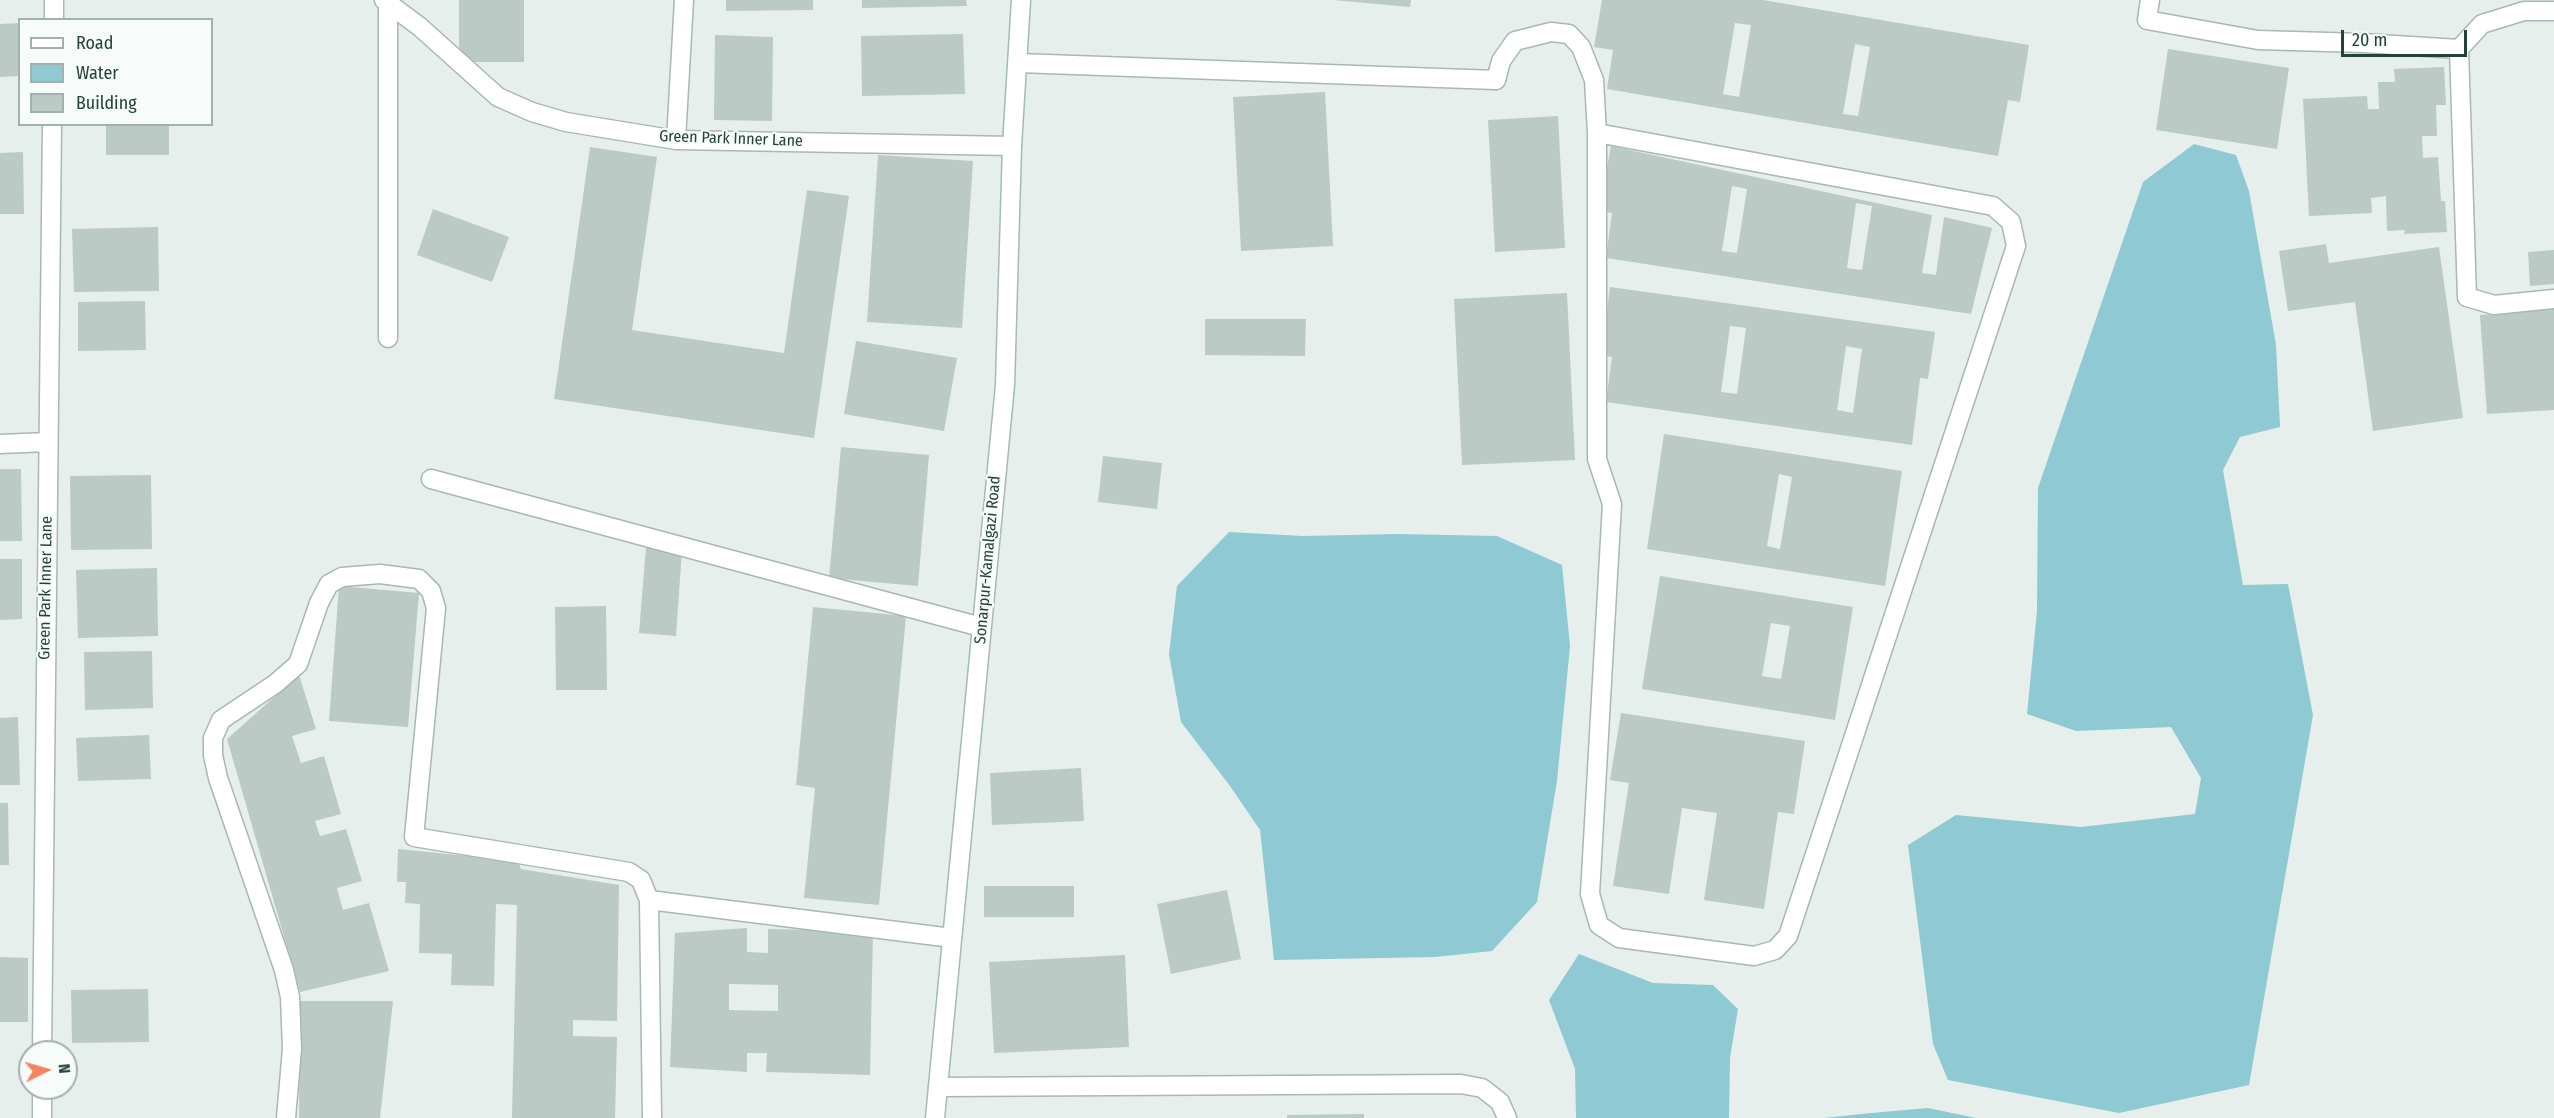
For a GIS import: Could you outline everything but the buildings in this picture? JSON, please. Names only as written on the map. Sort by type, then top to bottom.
[{"type":"street","points":[[54,0],[54,18]]},
{"type":"street","points":[[676,140],[684,0]]},
{"type":"street","name":"Sonarpur-Kamalgazi Road","points":[[935,1118],[1005,385],[1012,146],[1022,0]]},
{"type":"street","points":[[2150,0],[2147,20],[2258,40],[2459,49]]},
{"type":"street","points":[[387,1],[388,338]]},
{"type":"street","name":"Green Park Inner Lane","points":[[387,1],[420,27],[498,97],[532,112],[566,122],[676,140],[1012,146]]},
{"type":"street","points":[[2554,11],[2524,10],[2482,24],[2459,49],[2467,297],[2494,305],[2554,299]]},
{"type":"street","points":[[1018,63],[1496,80],[1501,61],[1515,40],[1551,32],[1569,34],[1581,47],[1594,80],[1597,132],[1597,459],[1612,504],[1590,894],[1599,924],[1619,938],[1754,956],[1775,950],[1788,936],[2016,246],[2011,222],[1993,206],[1597,132]]},
{"type":"street","name":"Green Park Inner Lane","points":[[42,1040],[52,126]]},
{"type":"street","points":[[0,444],[48,442]]},
{"type":"street","points":[[431,479],[981,627]]},
{"type":"street","points":[[286,1118],[292,1049],[290,997],[285,970],[218,778],[213,755],[213,738],[221,720],[275,684],[298,664],[319,603],[329,584],[342,578],[380,574],[419,579],[430,591],[436,608],[414,837],[629,872],[641,880],[649,900],[652,1118]]},
{"type":"street","points":[[649,900],[952,938]]},
{"type":"street","points":[[938,1087],[1461,1084],[1482,1088],[1500,1102],[1507,1118]]},
{"type":"street","points":[[42,1100],[42,1118]]},
{"type":"water","points":[[2194,144],[2236,155],[2249,191],[2276,345],[2280,427],[2240,437],[2223,470],[2243,585],[2288,584],[2313,715],[2249,1085],[2119,1113],[1948,1080],[1933,1044],[1908,845],[1956,815],[2081,827],[2195,814],[2201,778],[2171,727],[2076,731],[2027,714],[2037,611],[2038,488],[2143,182]]},
{"type":"water","points":[[1229,532],[1302,536],[1398,534],[1497,536],[1562,565],[1570,646],[1557,781],[1537,902],[1492,951],[1435,957],[1274,960],[1260,830],[1181,722],[1169,654],[1177,586]]},
{"type":"water","points":[[1579,954],[1653,983],[1713,985],[1738,1009],[1730,1058],[1729,1118],[1576,1118],[1575,1069],[1549,1000]]},
{"type":"water","points":[[1928,1108],[1976,1118],[1824,1118],[1871,1113]]}]
